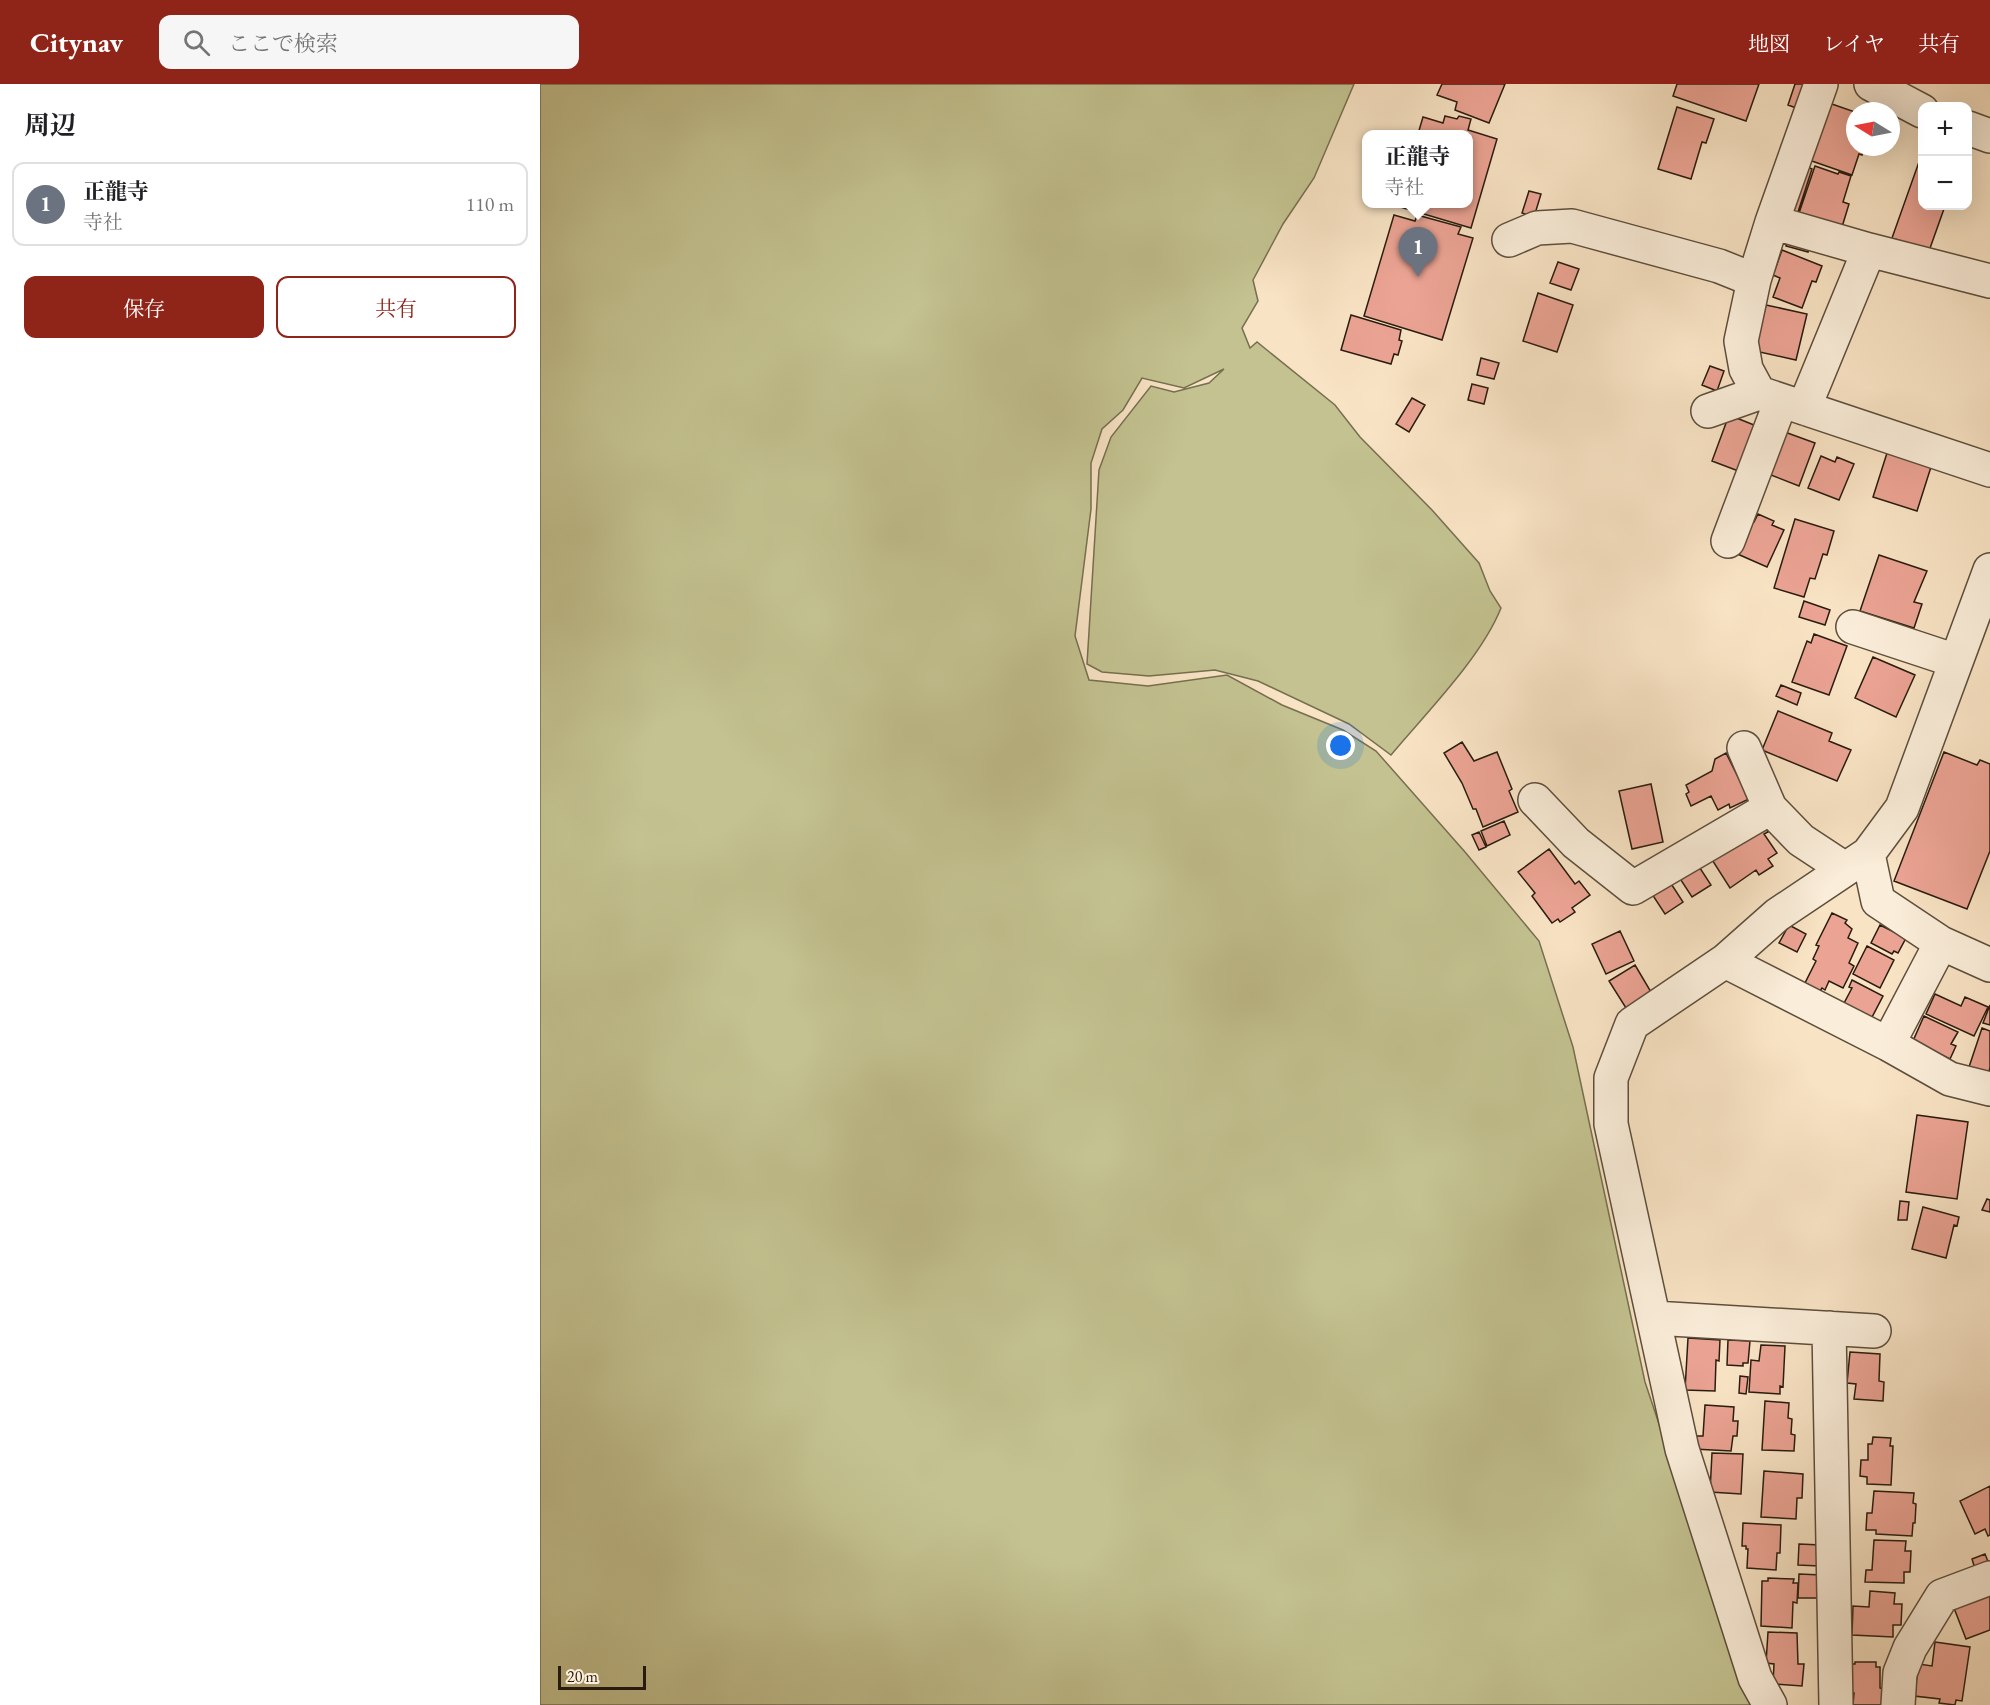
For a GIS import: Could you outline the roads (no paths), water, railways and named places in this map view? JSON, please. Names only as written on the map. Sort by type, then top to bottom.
[{"type":"street","points":[[1821,84],[1754,280],[1741,342],[1746,369],[1781,400],[1990,470]]},
{"type":"street","points":[[1870,84],[1918,108]]},
{"type":"street","points":[[1972,129],[1990,136]]},
{"type":"street","points":[[1772,222],[1990,281]]},
{"type":"street","points":[[1509,240],[1537,228],[1572,226],[1719,266],[1754,280]]},
{"type":"street","points":[[1728,541],[1781,400],[1869,250]]},
{"type":"street","points":[[1708,411],[1781,400]]},
{"type":"street","points":[[1770,1705],[1755,1678],[1682,1449],[1611,1125],[1611,1078],[1632,1024],[1725,961],[1777,915],[1856,862],[1902,808],[1990,570]]},
{"type":"street","points":[[1853,627],[1956,661]]},
{"type":"street","points":[[1744,748],[1770,808],[1801,840],[1856,862],[1878,901],[1941,943],[1990,965]]},
{"type":"street","points":[[1535,801],[1576,843],[1633,888],[1770,808]]},
{"type":"street","points":[[1888,1044],[1941,943]]},
{"type":"street","points":[[1725,961],[1888,1044],[1950,1079],[1990,1089]]},
{"type":"street","points":[[1654,1318],[1874,1331]]},
{"type":"street","points":[[1829,1328],[1836,1705]]},
{"type":"street","points":[[1898,1705],[1900,1673],[1910,1648],[1942,1596],[1990,1578]]},
{"type":"place","name":"正龍寺","points":[[1418,277]]}]
